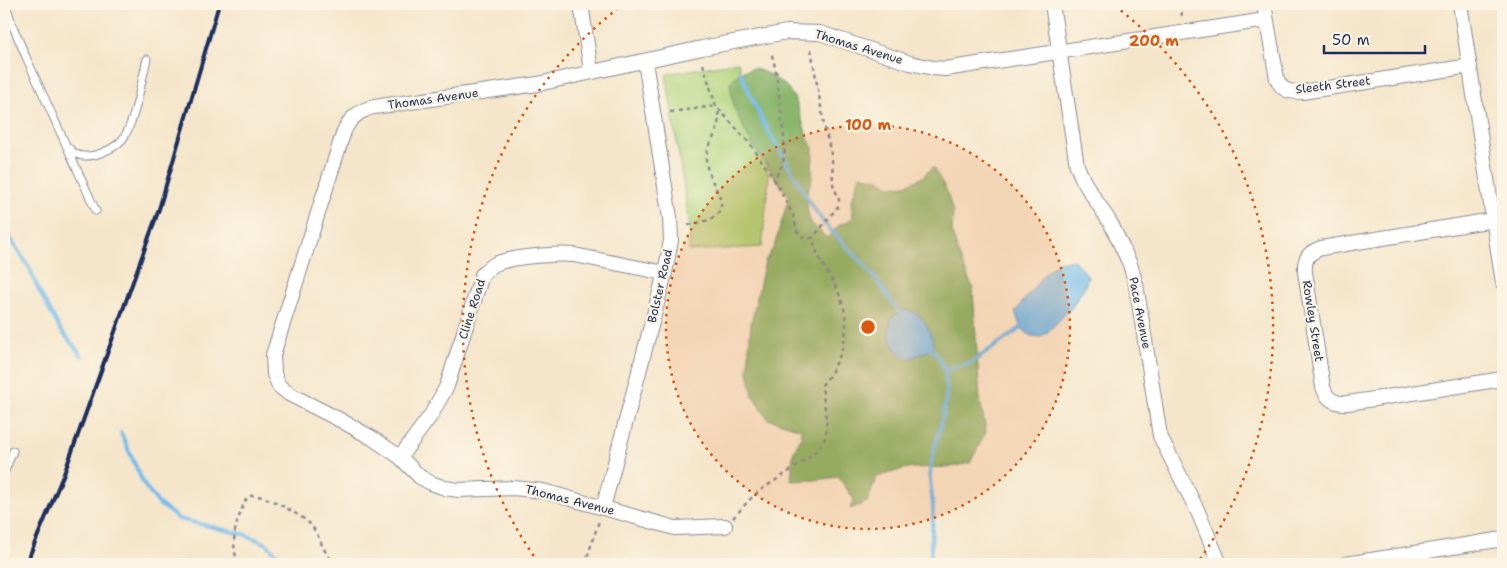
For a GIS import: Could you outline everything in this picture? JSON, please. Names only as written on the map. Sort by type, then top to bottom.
[{"type":"street","points":[[581,4],[592,71]]},
{"type":"street","name":"Pace Avenue","points":[[1052,4],[1077,166],[1084,182],[1122,244],[1136,285],[1160,436],[1198,512],[1220,564]]},
{"type":"street","name":"Sleeth Street","points":[[1264,4],[1277,79],[1280,86],[1286,90],[1293,92],[1470,66]]},
{"type":"street","points":[[1460,4],[1503,283]]},
{"type":"street","name":"Thomas Avenue","points":[[725,526],[675,528],[528,489],[458,490],[444,488],[420,476],[400,457],[342,421],[289,394],[280,386],[272,368],[273,355],[346,126],[358,114],[374,107],[538,84],[592,71],[787,32],[829,35],[910,63],[933,68],[955,68],[1266,20]]},
{"type":"street","name":"Bolster Road","points":[[603,508],[665,272],[671,240],[670,218],[645,61]]},
{"type":"street","name":"Rowley Street","points":[[1493,220],[1321,248],[1310,253],[1306,258],[1304,272],[1323,387],[1326,395],[1331,400],[1339,404],[1348,403],[1503,379]]},
{"type":"street","name":"Cline Road","points":[[400,457],[431,415],[447,386],[482,275],[493,265],[504,261],[559,254],[574,255],[665,272]]},
{"type":"street","points":[[1346,564],[1384,561],[1503,539]]},
{"type":"lane","points":[[6,4],[23,49],[96,211]]},
{"type":"lane","points":[[67,145],[79,156],[89,156],[112,148],[120,142],[125,136],[131,121],[147,59]]},
{"type":"lane","points":[[4,473],[13,451]]},
{"type":"path","points":[[1180,4],[1182,16]]},
{"type":"path","points":[[812,49],[824,125],[832,158],[833,184],[839,200],[839,205],[813,238]]},
{"type":"path","points":[[771,51],[776,70],[785,147],[783,164],[774,179]]},
{"type":"path","points":[[702,64],[718,110],[736,127],[774,179],[793,215],[800,234],[813,238]]},
{"type":"path","points":[[670,112],[716,106]]},
{"type":"path","points":[[688,225],[708,221],[718,213],[720,208],[720,196],[707,165],[706,157],[707,150],[717,129],[718,110]]},
{"type":"path","points":[[725,526],[756,494],[814,454],[822,446],[826,436],[822,385],[841,357],[846,323],[839,293],[821,264],[815,251],[813,238]]},
{"type":"path","points":[[238,564],[233,537],[239,516],[245,501],[249,497],[261,496],[310,524],[326,554],[336,564]]},
{"type":"path","points":[[585,564],[603,508]]},
{"type":"green space","points":[[738,62],[769,176],[762,247],[689,251],[690,227],[666,74]]},
{"type":"green space","points":[[754,68],[785,85],[795,99],[808,139],[813,148],[812,179],[806,196],[809,221],[827,238],[840,224],[846,223],[853,217],[852,200],[860,175],[879,179],[890,186],[906,185],[921,178],[933,167],[946,189],[953,212],[952,232],[958,253],[973,289],[980,400],[986,432],[970,463],[951,467],[907,468],[877,477],[867,502],[850,509],[854,499],[838,477],[791,481],[793,454],[801,437],[801,429],[768,419],[753,396],[748,372],[751,324],[765,261],[774,247],[789,197],[752,144],[734,108],[730,83],[740,72]]},
{"type":"water","points":[[1074,260],[1088,276],[1085,286],[1072,307],[1048,332],[1041,337],[1031,336],[1021,328],[1015,312],[1045,273],[1058,262]]},
{"type":"water","points":[[905,310],[917,314],[925,322],[934,345],[930,350],[911,358],[905,357],[895,348],[889,329],[891,318]]},
{"type":"waterway","points":[[740,72],[763,122],[811,204],[824,223],[876,279],[899,312]]},
{"type":"waterway","points":[[4,228],[30,269],[39,291],[60,329],[82,356]]},
{"type":"waterway","points":[[945,370],[971,363],[1021,328]]},
{"type":"waterway","points":[[930,350],[932,349],[941,362],[946,377],[945,408],[930,471],[933,510],[931,564]]},
{"type":"waterway","points":[[121,433],[144,485],[159,504],[179,519],[246,535],[267,544],[286,564]]},
{"type":"railway","points":[[26,564],[65,471],[159,209],[219,4]]}]
